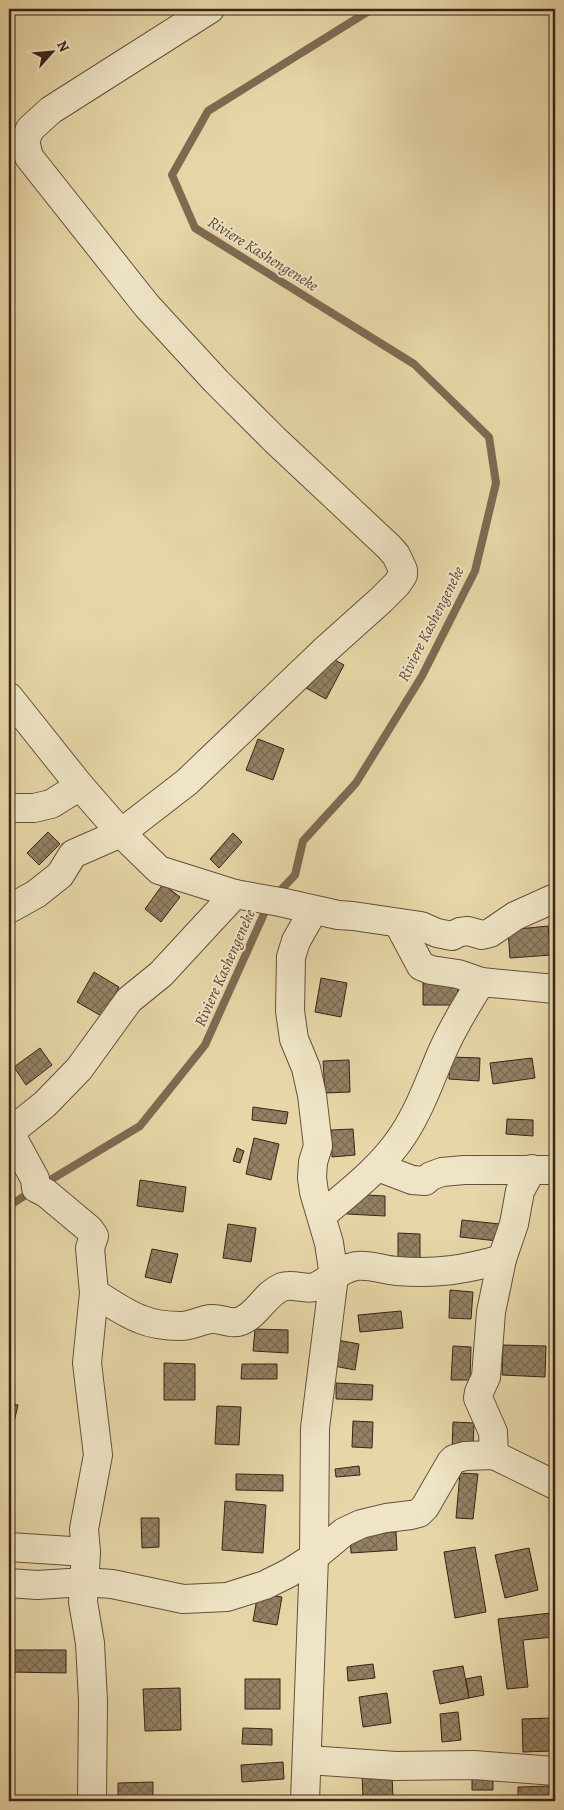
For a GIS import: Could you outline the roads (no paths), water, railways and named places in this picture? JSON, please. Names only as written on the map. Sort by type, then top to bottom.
[{"type":"street","points":[[9,909],[36,894],[60,875],[73,854],[121,833],[187,782],[323,652],[381,600],[397,584],[404,570],[389,547],[275,440],[222,387],[147,306],[29,157],[25,141],[30,129],[51,110],[210,9]]},
{"type":"street","points":[[9,697],[80,786],[121,833],[158,870],[235,894],[269,902],[280,902],[338,916],[371,918],[398,924],[421,926],[437,933],[452,936],[468,931],[482,935],[490,933],[515,916],[555,898]]},
{"type":"street","points":[[9,808],[34,808],[52,804],[80,786]]},
{"type":"street","points":[[92,1801],[93,1701],[90,1643],[83,1602],[86,1552],[84,1529],[98,1455],[87,1363],[94,1293],[90,1248],[94,1238],[92,1232],[46,1193],[36,1188],[34,1179],[9,1133],[45,1104],[79,1070],[130,1000],[161,974],[235,894]]},
{"type":"street","points":[[305,1801],[314,1557],[315,1428],[334,1276],[329,1243],[314,1192],[312,1178],[313,1162],[318,1146],[312,1095],[306,1068],[294,1039],[290,1011],[291,957],[296,941],[314,911]]},
{"type":"street","points":[[398,924],[421,966],[431,970],[458,974],[481,982],[555,988]]},
{"type":"street","points":[[322,1215],[378,1167],[415,1117],[442,1051],[460,1016],[481,982]]},
{"type":"street","points":[[378,1167],[412,1180],[425,1181],[431,1176],[442,1172],[544,1170]]},
{"type":"street","points":[[494,1455],[493,1432],[478,1398],[486,1377],[491,1312],[502,1259],[514,1224],[520,1191],[544,1170]]},
{"type":"street","points":[[94,1293],[140,1319],[183,1326],[211,1319],[235,1322],[242,1321],[254,1313],[267,1298],[283,1287],[295,1285],[309,1289],[347,1268],[370,1266],[394,1271],[436,1273],[474,1268],[502,1259]]},
{"type":"street","points":[[9,1583],[36,1585],[85,1582],[112,1584],[183,1599],[227,1597],[265,1585],[289,1573],[314,1557],[344,1532],[361,1524],[386,1518],[411,1516],[419,1512],[425,1507],[454,1459],[465,1456],[494,1455],[555,1485]]},
{"type":"street","points":[[9,1547],[86,1552]]},
{"type":"street","points":[[308,1760],[396,1766],[474,1765],[555,1771]]},
{"type":"waterway","name":"Riviere Kashengeneke","points":[[276,895],[295,875],[303,841],[356,783],[422,676],[475,571],[496,483],[489,437],[414,364],[195,228],[172,175],[208,111],[372,9]]},
{"type":"waterway","name":"Riviere Kashengeneke","points":[[42,1185],[140,1126],[205,1045],[268,905]]},
{"type":"waterway","name":"Riviere Kashengeneke","points":[[9,1206],[32,1191]]}]
